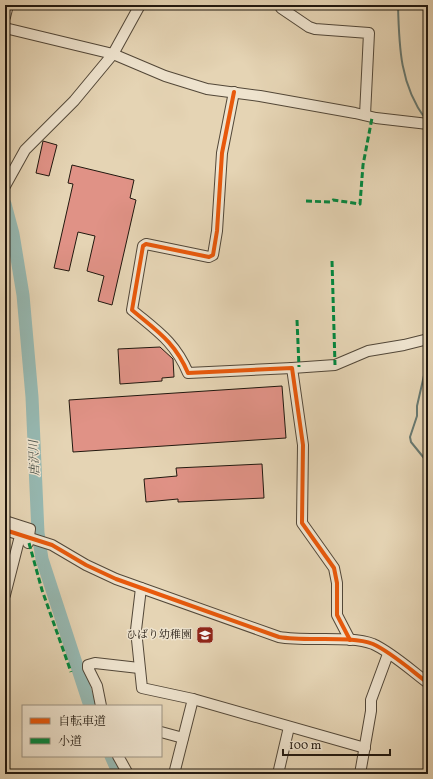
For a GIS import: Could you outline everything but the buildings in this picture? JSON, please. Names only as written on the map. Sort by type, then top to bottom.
[{"type":"street","points":[[5,18],[8,5]]},
{"type":"street","points":[[5,186],[15,167],[32,141],[74,101],[113,54],[140,5]]},
{"type":"street","points":[[281,8],[309,27],[315,29],[368,33],[365,115]]},
{"type":"street","points":[[5,28],[113,54],[171,78],[207,89],[234,92],[376,118],[426,124]]},
{"type":"street","points":[[234,92],[222,153],[217,231],[213,255],[208,257],[146,244],[143,246],[132,310],[171,344],[181,356],[188,373],[335,365],[368,351],[404,345],[428,338]]},
{"type":"street","points":[[292,368],[303,445],[302,523],[334,568],[337,583],[337,615],[350,640]]},
{"type":"street","points":[[5,521],[30,529],[5,595]]},
{"type":"street","points":[[5,530],[27,539]]},
{"type":"street","points":[[5,536],[44,542],[86,565],[116,579],[278,637],[303,640],[350,640],[373,644],[428,683]]},
{"type":"street","points":[[141,588],[136,630],[142,688],[194,699],[365,748]]},
{"type":"street","points":[[360,774],[371,711],[371,700],[388,654]]},
{"type":"street","points":[[102,705],[97,686],[88,665],[95,663],[139,668]]},
{"type":"street","points":[[174,774],[194,699]]},
{"type":"street","points":[[278,774],[290,727]]},
{"type":"street","points":[[162,732],[183,738]]},
{"type":"street","points":[[119,757],[128,774]]},
{"type":"waterway","points":[[398,5],[400,51],[406,79],[417,107],[426,120]]},
{"type":"waterway","name":"唐沢川","points":[[5,204],[13,234],[23,295],[32,397],[38,533],[42,559],[90,705]]},
{"type":"waterway","points":[[428,358],[417,406],[417,416],[410,437],[411,442],[428,463]]},
{"type":"waterway","name":"唐沢川","points":[[111,757],[119,774]]},
{"type":"marked path","points":[[306,201],[330,202],[333,200],[360,204],[363,165],[372,118]]},
{"type":"marked path","points":[[332,261],[335,365]]},
{"type":"marked path","points":[[297,320],[299,367]]},
{"type":"marked path","points":[[29,543],[42,590],[71,672]]},
{"type":"cycle path","points":[[234,92],[222,153],[217,231],[213,255],[209,257],[146,244],[143,246],[132,310],[171,345],[183,362],[188,373],[292,368],[303,445],[302,523],[334,568],[337,583],[337,615],[350,640]]},
{"type":"cycle path","points":[[5,530],[52,545],[86,565],[116,579],[279,637],[302,639],[340,639],[363,641],[373,644],[380,647],[428,683]]},
{"type":"place","name":"ひばり幼稚園","points":[[205,635]]}]
